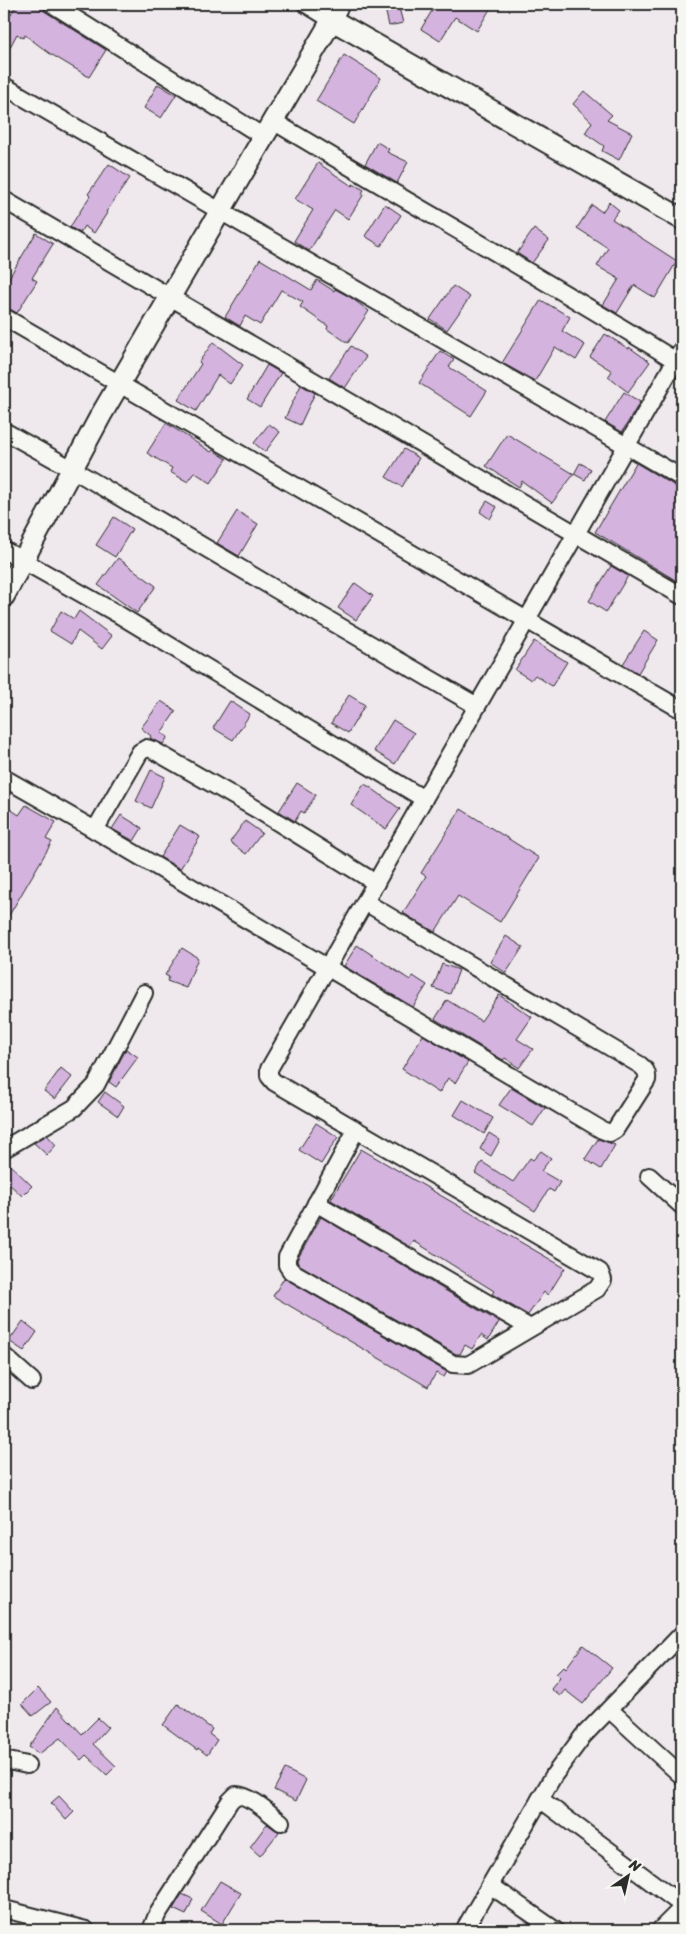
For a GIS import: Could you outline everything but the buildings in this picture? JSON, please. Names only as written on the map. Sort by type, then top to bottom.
[{"type":"street","points":[[52,4],[268,129],[390,192],[579,301],[679,355],[269,1069],[269,1076],[274,1082],[600,1272],[602,1280],[597,1289],[468,1365],[461,1365],[453,1364],[291,1271],[287,1265],[287,1257],[356,1130]]},
{"type":"street","points":[[306,4],[337,12],[682,219]]},
{"type":"street","points":[[4,596],[119,384],[337,12]]},
{"type":"street","points":[[4,86],[682,478]]},
{"type":"street","points":[[4,200],[682,596]]},
{"type":"street","points":[[4,317],[682,710]]},
{"type":"street","points":[[4,430],[478,706]]},
{"type":"street","points":[[4,550],[116,613],[424,799]]},
{"type":"street","points":[[95,830],[140,752],[147,748],[258,810],[376,883]]},
{"type":"street","points":[[4,778],[610,1133],[615,1130],[647,1080],[648,1074],[640,1065],[365,902]]},
{"type":"street","points":[[4,1149],[74,1108],[96,1084],[144,993]]},
{"type":"street","points":[[649,1176],[682,1206]]},
{"type":"street","points":[[316,1203],[530,1328]]},
{"type":"street","points":[[4,1356],[32,1381]]},
{"type":"street","points":[[464,1930],[554,1775],[583,1736],[681,1639]]},
{"type":"street","points":[[610,1710],[682,1776]]},
{"type":"street","points":[[4,1760],[27,1765]]},
{"type":"street","points":[[151,1930],[157,1915],[230,1801],[236,1795],[251,1801],[281,1822]]},
{"type":"street","points":[[540,1799],[682,1907],[660,1930]]},
{"type":"street","points":[[490,1885],[555,1930]]},
{"type":"street","points":[[4,1908],[86,1930]]}]
